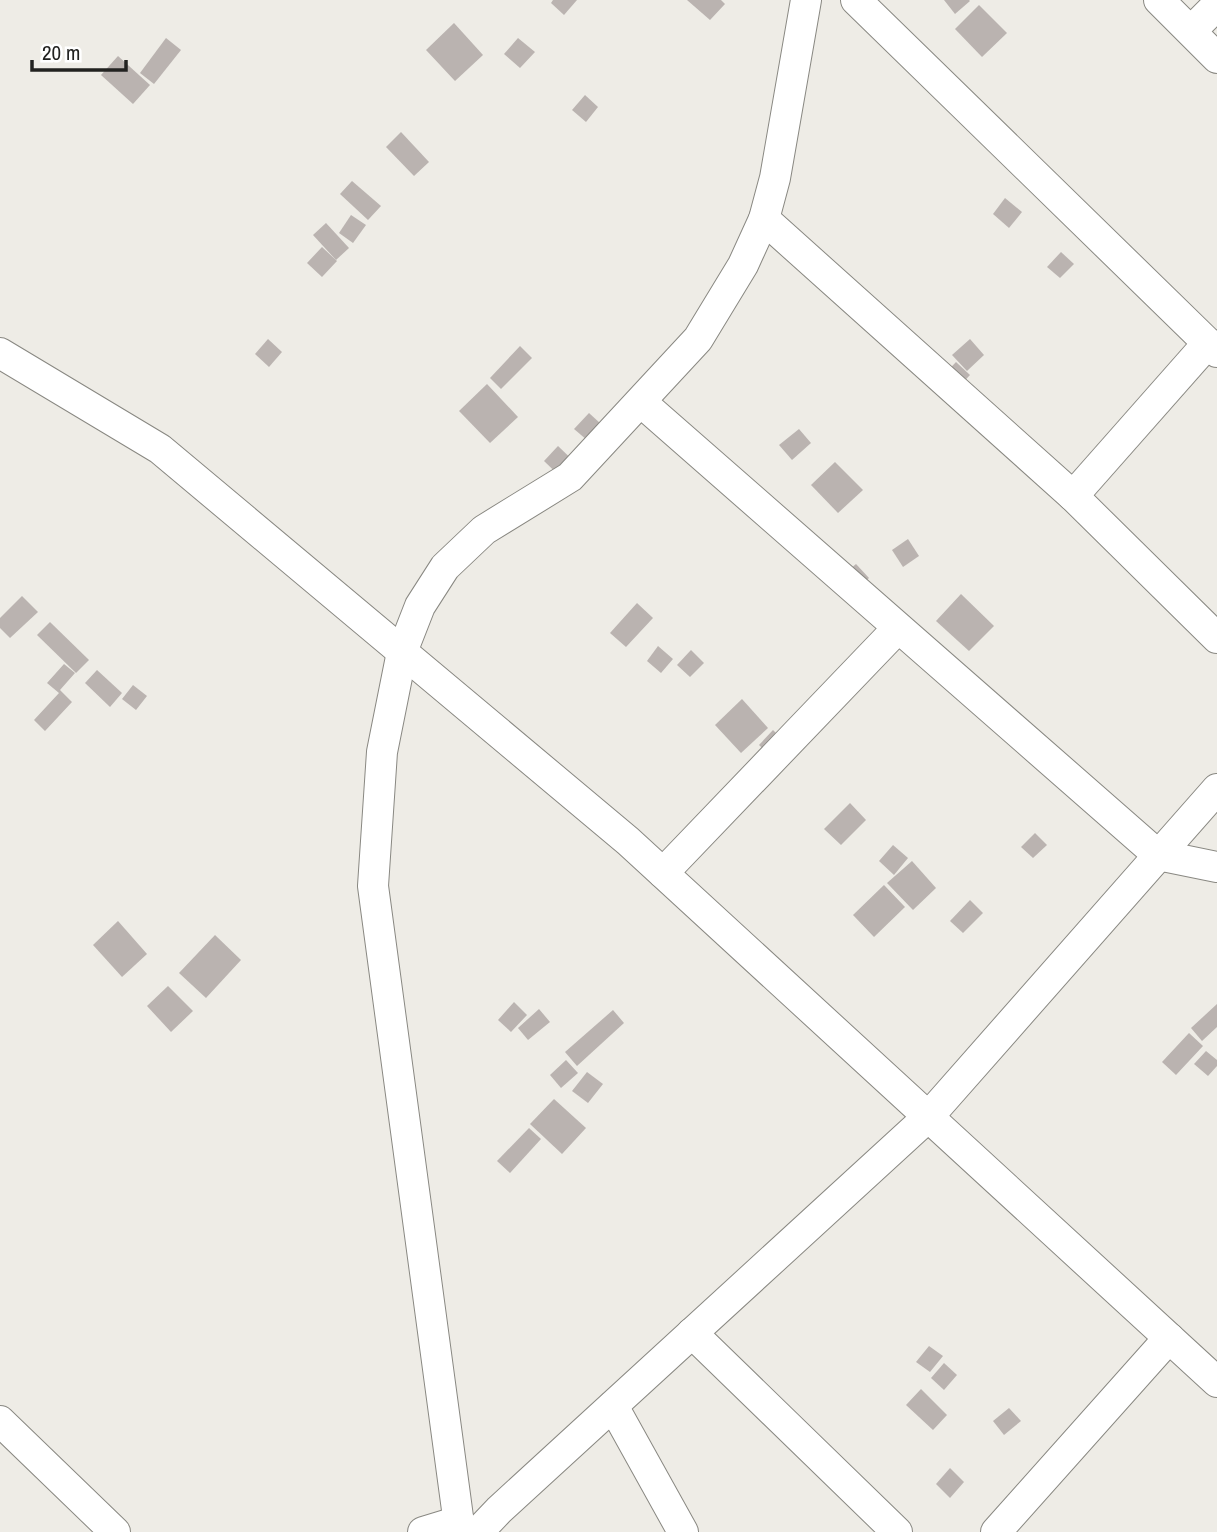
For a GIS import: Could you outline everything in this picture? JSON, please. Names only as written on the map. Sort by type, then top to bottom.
[{"type":"street","points":[[466,1528],[373,886],[382,752],[402,652],[420,606],[444,567],[484,530],[570,477],[698,339],[743,265],[764,219],[775,178],[806,0]]},
{"type":"street","points":[[856,0],[1212,347],[1073,495]]},
{"type":"street","points":[[1159,0],[1217,58]]},
{"type":"street","points":[[1191,31],[1217,5]]},
{"type":"street","points":[[764,219],[1073,495],[1217,638]]},
{"type":"street","points":[[0,353],[160,449],[402,652],[663,873],[1217,1382]]},
{"type":"street","points":[[640,402],[1158,855],[1217,867]]},
{"type":"street","points":[[663,873],[898,628]]},
{"type":"street","points":[[423,1532],[466,1528],[499,1510],[929,1116],[1217,789]]},
{"type":"street","points":[[692,1333],[897,1532]]},
{"type":"street","points":[[996,1532],[1169,1338]]},
{"type":"street","points":[[613,1406],[683,1532]]},
{"type":"street","points":[[0,1421],[115,1532]]},
{"type":"building","points":[[553,0],[577,0],[564,15],[551,3]]},
{"type":"building","points":[[687,0],[721,0],[725,4],[710,20]]},
{"type":"building","points":[[944,0],[969,0],[970,1],[955,14]]},
{"type":"building","points":[[979,5],[1007,33],[982,57],[955,29]]},
{"type":"building","points":[[454,23],[483,55],[455,81],[426,50]]},
{"type":"building","points":[[166,38],[181,50],[154,84],[140,73]]},
{"type":"building","points":[[518,38],[535,52],[520,68],[504,54]]},
{"type":"building","points":[[118,56],[150,85],[133,104],[101,75]]},
{"type":"building","points":[[585,95],[598,107],[586,122],[572,110]]},
{"type":"building","points":[[401,132],[429,162],[414,176],[386,147]]},
{"type":"building","points":[[352,181],[381,206],[368,220],[340,194]]},
{"type":"building","points":[[1005,198],[1022,212],[1009,228],[993,214]]},
{"type":"building","points":[[351,215],[366,225],[353,243],[339,233]]},
{"type":"building","points":[[326,223],[349,248],[336,260],[313,235]]},
{"type":"building","points":[[322,247],[337,261],[322,277],[307,263]]},
{"type":"building","points":[[1061,252],[1074,264],[1060,278],[1047,267]]},
{"type":"building","points":[[268,339],[282,352],[269,367],[255,354]]},
{"type":"building","points":[[970,339],[984,355],[967,371],[952,355]]},
{"type":"building","points":[[520,346],[532,358],[501,389],[490,378]]},
{"type":"building","points":[[956,362],[970,375],[954,392],[940,379]]},
{"type":"building","points":[[487,384],[518,417],[490,443],[459,411]]},
{"type":"building","points":[[589,413],[601,424],[587,440],[574,429]]},
{"type":"building","points":[[799,429],[811,443],[792,460],[779,445]]},
{"type":"building","points":[[558,446],[584,471],[570,486],[544,461]]},
{"type":"building","points":[[835,462],[863,490],[838,513],[811,485]]},
{"type":"building","points":[[908,539],[919,556],[903,567],[892,550]]},
{"type":"building","points":[[856,564],[869,578],[855,591],[842,576]]},
{"type":"building","points":[[961,594],[994,626],[969,651],[936,621]]},
{"type":"building","points":[[22,596],[38,612],[10,638],[0,628],[0,618]]},
{"type":"building","points":[[637,603],[653,618],[626,647],[610,633]]},
{"type":"building","points":[[50,622],[89,660],[76,673],[37,635]]},
{"type":"building","points":[[658,646],[673,659],[661,673],[647,661]]},
{"type":"building","points":[[691,650],[704,663],[690,677],[677,665]]},
{"type":"building","points":[[64,664],[75,673],[60,690],[72,702],[45,731],[34,720],[59,693],[47,683]]},
{"type":"building","points":[[97,670],[122,693],[110,707],[85,683]]},
{"type":"building","points":[[133,685],[147,696],[136,710],[122,699]]},
{"type":"building","points":[[742,699],[768,728],[741,753],[715,725]]},
{"type":"building","points":[[773,730],[787,744],[773,758],[759,745]]},
{"type":"building","points":[[850,803],[866,820],[841,845],[824,829]]},
{"type":"building","points":[[1035,833],[1047,845],[1033,858],[1021,847]]},
{"type":"building","points":[[893,845],[908,858],[894,875],[879,861]]},
{"type":"building","points":[[912,861],[936,888],[913,910],[887,883]]},
{"type":"building","points":[[884,885],[905,907],[874,937],[853,915]]},
{"type":"building","points":[[970,900],[983,913],[963,933],[950,921]]},
{"type":"building","points":[[118,921],[147,954],[122,977],[93,945]]},
{"type":"building","points":[[215,935],[241,960],[206,998],[179,973]]},
{"type":"building","points":[[168,986],[193,1011],[171,1032],[147,1006]]},
{"type":"building","points":[[514,1002],[527,1015],[511,1032],[498,1020]]},
{"type":"building","points":[[1217,1004],[1217,1027],[1202,1041],[1191,1028]]},
{"type":"building","points":[[539,1009],[550,1022],[528,1040],[518,1028]]},
{"type":"building","points":[[613,1010],[624,1023],[577,1066],[565,1052]]},
{"type":"building","points":[[1189,1033],[1203,1046],[1176,1075],[1162,1062]]},
{"type":"building","points":[[1206,1051],[1217,1060],[1217,1066],[1208,1076],[1194,1064]]},
{"type":"building","points":[[566,1060],[578,1073],[561,1088],[550,1075]]},
{"type":"building","points":[[587,1072],[603,1084],[588,1103],[572,1091]]},
{"type":"building","points":[[554,1099],[586,1128],[562,1154],[530,1124]]},
{"type":"building","points":[[529,1128],[541,1139],[510,1173],[497,1161]]},
{"type":"building","points":[[929,1346],[943,1356],[930,1372],[916,1362]]},
{"type":"building","points":[[944,1363],[957,1375],[944,1390],[931,1378]]},
{"type":"building","points":[[921,1389],[947,1415],[933,1430],[906,1405]]},
{"type":"building","points":[[1009,1408],[1021,1421],[1004,1435],[993,1421]]},
{"type":"building","points":[[950,1468],[964,1482],[950,1498],[936,1484]]}]
